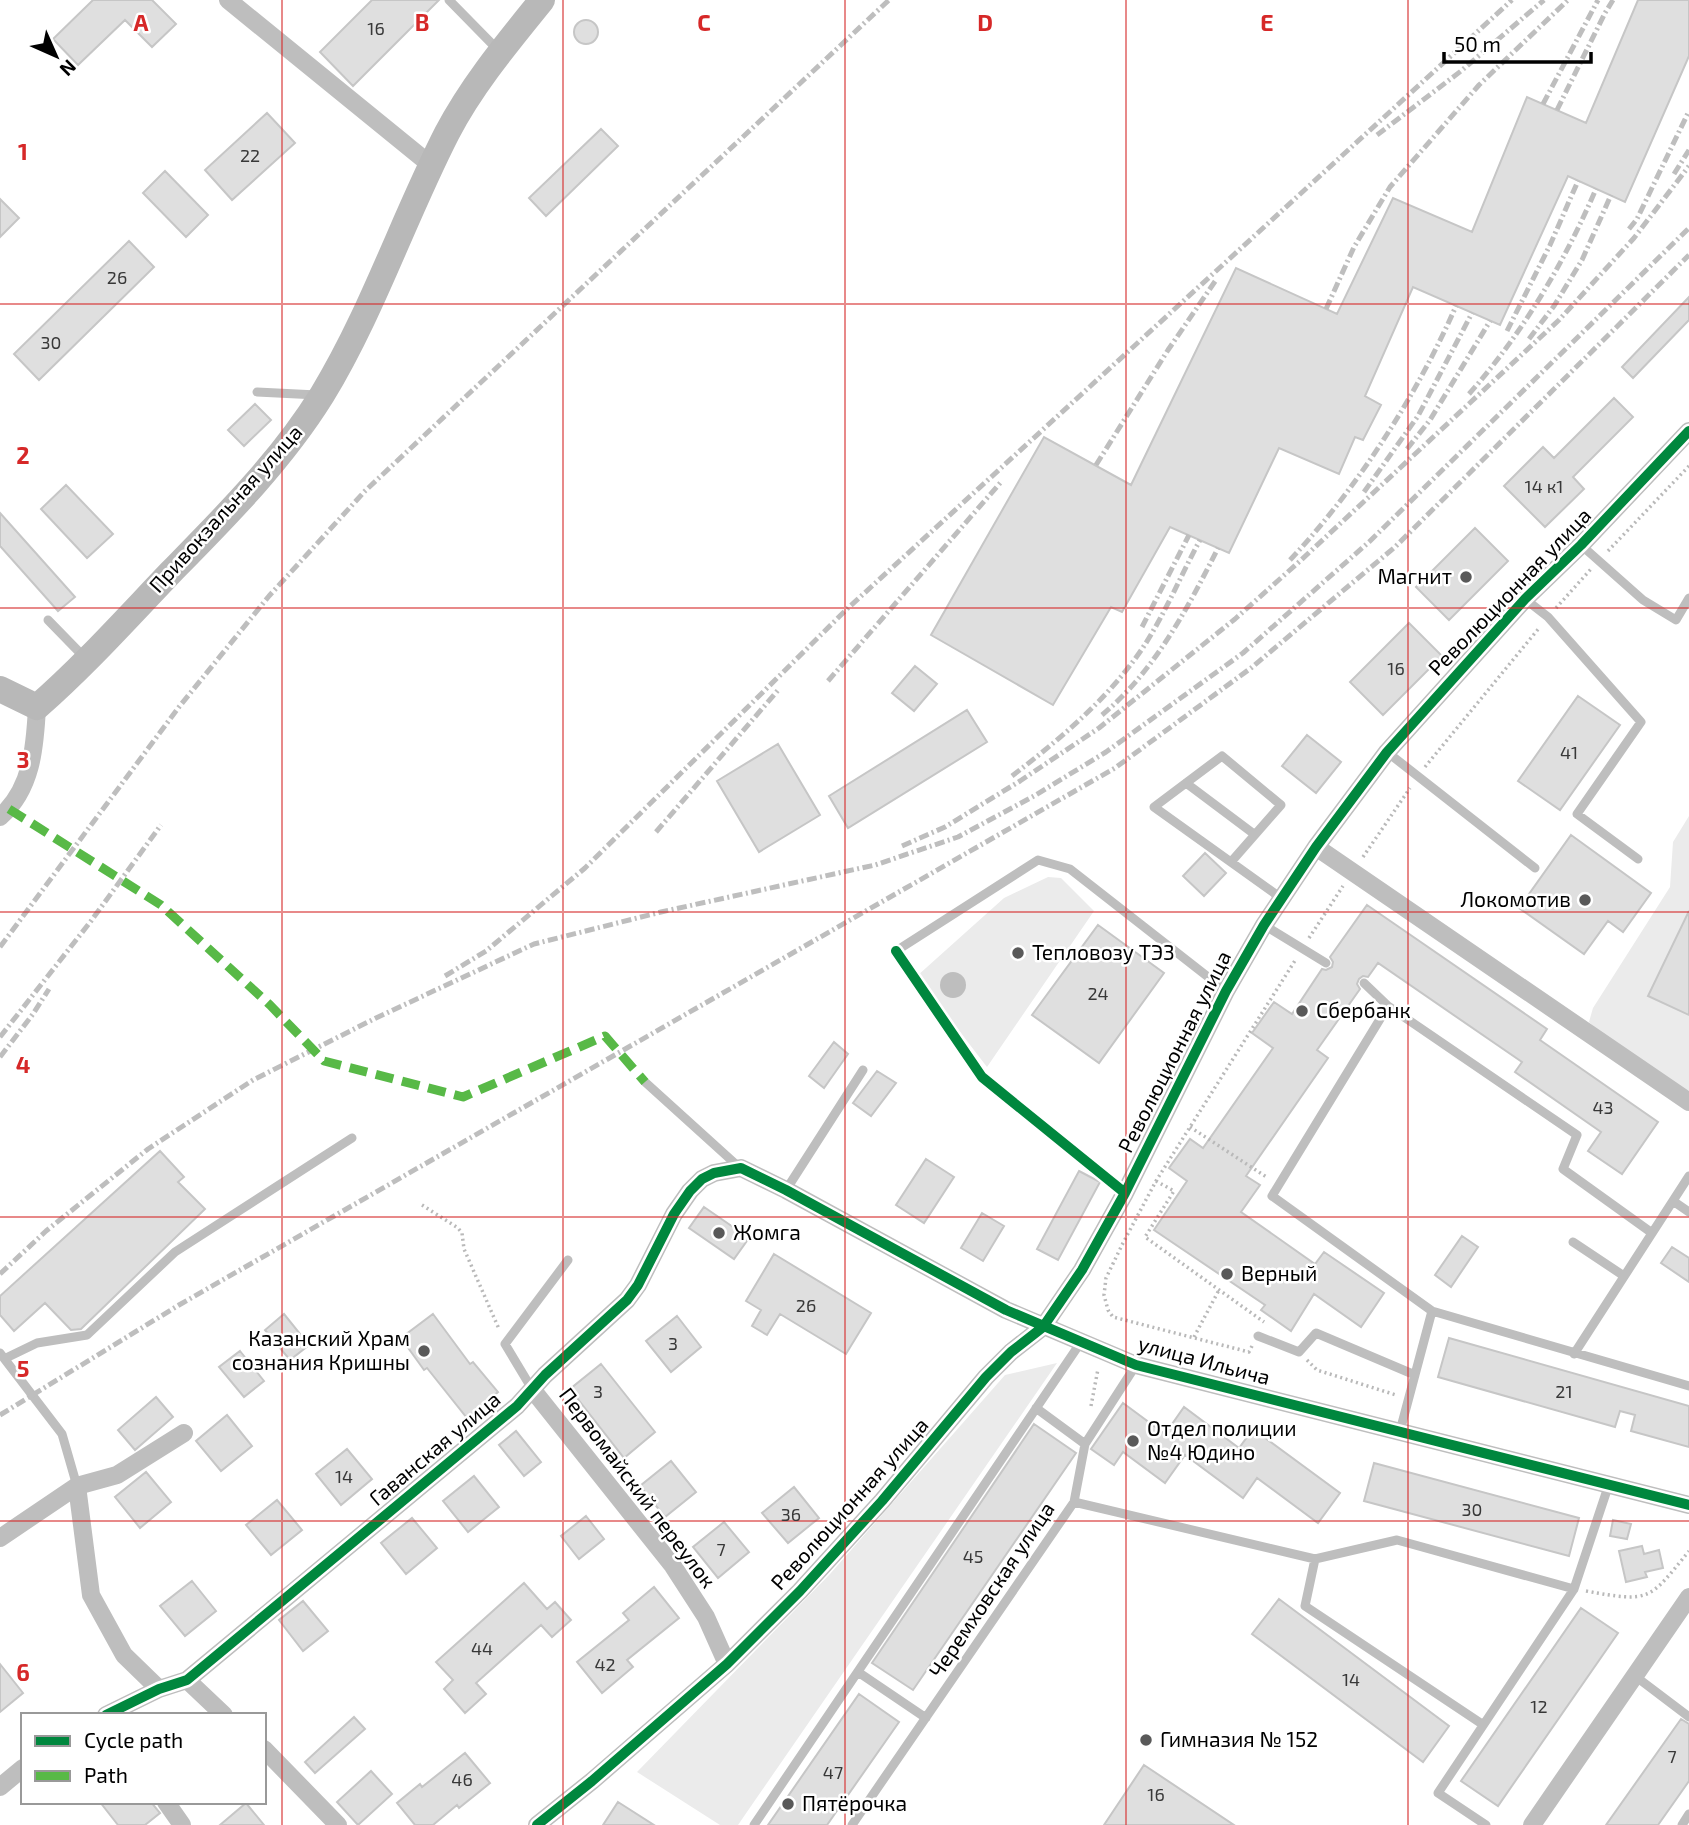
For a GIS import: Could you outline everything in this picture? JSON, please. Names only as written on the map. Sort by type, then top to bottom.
[{"type":"main road","name":"Привокзальная улица","points":[[37,707],[87,660],[243,496],[296,433],[322,395],[348,349],[448,131],[500,52],[542,0]]},
{"type":"main road","points":[[0,689],[37,707]]},
{"type":"street","points":[[228,0],[432,166]]},
{"type":"street","name":"Революционная улица","points":[[537,1825],[727,1664],[800,1591],[882,1502],[986,1377],[1042,1327],[1082,1270],[1125,1193],[1226,991],[1264,925],[1315,847],[1387,752],[1525,599],[1581,545],[1689,431]]},
{"type":"street","points":[[0,817],[9,809],[28,776],[35,743],[37,707]]},
{"type":"street","points":[[1315,847],[1689,1102]]},
{"type":"street","name":"улица Ильича","points":[[741,1168],[1006,1310],[1136,1364],[1689,1504]]},
{"type":"street","name":"Гаванская улица","points":[[110,1713],[151,1693],[187,1680],[517,1406],[627,1300],[638,1285],[674,1214],[690,1191],[702,1179],[714,1173],[741,1168]]},
{"type":"street","name":"Первомайский переулок","points":[[532,1389],[673,1566],[706,1616],[727,1664]]},
{"type":"street","points":[[0,1538],[77,1486],[117,1475],[184,1433]]},
{"type":"street","points":[[77,1486],[91,1595],[124,1654],[151,1693],[142,1713]]},
{"type":"street","points":[[1532,1825],[1689,1597]]},
{"type":"street","points":[[187,1680],[222,1713]]},
{"type":"street","points":[[266,1751],[338,1825]]},
{"type":"street","points":[[0,1787],[21,1770]]},
{"type":"street","points":[[167,1804],[182,1825]]},
{"type":"lane","points":[[449,0],[500,52]]},
{"type":"lane","points":[[257,392],[322,395]]},
{"type":"lane","points":[[1581,545],[1643,600],[1676,620],[1689,598]]},
{"type":"lane","points":[[1525,599],[1548,617],[1641,722],[1577,814],[1638,859]]},
{"type":"lane","points":[[48,620],[87,660]]},
{"type":"lane","points":[[1387,752],[1535,868]]},
{"type":"lane","points":[[1231,862],[1281,805],[1222,756],[1154,807],[1281,898]]},
{"type":"lane","points":[[1186,783],[1254,834]]},
{"type":"lane","points":[[897,951],[1038,860],[1070,869],[1226,991]]},
{"type":"lane","points":[[1264,925],[1326,963]]},
{"type":"lane","points":[[1364,983],[1388,1006],[1577,1135],[1563,1169],[1652,1234]]},
{"type":"lane","points":[[1388,1006],[1272,1196],[1432,1311],[1689,1386]]},
{"type":"lane","points":[[786,1190],[863,1070]]},
{"type":"lane","name":"улица Ильича","points":[[645,1082],[741,1168]]},
{"type":"lane","points":[[77,1486],[62,1434],[3,1356],[37,1343],[87,1335],[175,1252],[352,1138]]},
{"type":"lane","points":[[1573,1354],[1689,1176]]},
{"type":"lane","points":[[1673,1202],[1689,1212]]},
{"type":"lane","points":[[1573,1242],[1624,1276]]},
{"type":"lane","points":[[505,1344],[568,1260]]},
{"type":"lane","points":[[1399,1431],[1432,1311]]},
{"type":"lane","points":[[1258,1336],[1298,1352],[1316,1333],[1415,1375]]},
{"type":"lane","points":[[754,1825],[1081,1342]]},
{"type":"lane","name":"Первомайский переулок","points":[[505,1344],[532,1389]]},
{"type":"lane","name":"Черемховская улица","points":[[852,1825],[1074,1502],[1085,1444],[1136,1364]]},
{"type":"lane","points":[[1036,1408],[1085,1444]]},
{"type":"lane","points":[[1486,1825],[1438,1793],[1574,1589],[1609,1485]]},
{"type":"lane","points":[[1074,1502],[1315,1559],[1397,1540],[1574,1589]]},
{"type":"lane","points":[[1315,1559],[1305,1605],[1482,1724]]},
{"type":"lane","points":[[858,1672],[926,1718]]},
{"type":"lane","points":[[1635,1676],[1689,1717]]},
{"type":"lane","points":[[1682,1825],[1689,1814]]},
{"type":"path","points":[[1156,1181],[1174,1191],[1145,1237],[1265,1323],[1248,1352],[1113,1317],[1104,1295],[1106,1278],[1156,1181],[1190,1126],[1302,949],[1419,775],[1548,617],[1689,466]]},
{"type":"path","points":[[897,951],[982,1077],[1125,1193]]},
{"type":"path","points":[[1190,1126],[1279,1185]]},
{"type":"path","points":[[422,1205],[462,1233],[464,1249],[505,1344]]},
{"type":"path","points":[[1193,1338],[1219,1290]]},
{"type":"path","points":[[1298,1352],[1318,1370],[1408,1399]]},
{"type":"path","points":[[1574,1589],[1624,1598],[1648,1595],[1659,1588],[1689,1551]]},
{"type":"shaded area","points":[[1689,816],[1689,1091],[1670,1082],[1589,1022],[1593,1008],[1670,887],[1673,842]]},
{"type":"shaded area","points":[[1048,877],[1061,878],[1094,911],[987,1067],[917,976],[1004,898]]},
{"type":"shaded area","points":[[953,972],[962,976],[966,985],[962,994],[953,998],[944,994],[940,985],[944,976]]},
{"type":"shaded area","points":[[1057,1363],[738,1825],[720,1825],[637,1772],[830,1574],[1005,1375]]},
{"type":"building","points":[[93,0],[152,0],[176,24],[152,47],[125,20],[78,65],[53,39]]},
{"type":"building","points":[[372,0],[439,0],[353,86],[320,52]]},
{"type":"building","points":[[1638,0],[1689,0],[1689,56],[1625,202],[1568,176],[1500,325],[1413,287],[1365,396],[1381,405],[1363,440],[1355,437],[1339,474],[1279,448],[1229,553],[1170,527],[1122,612],[1111,607],[1053,705],[931,635],[1044,437],[1131,485],[1236,268],[1337,314],[1393,198],[1472,232],[1527,97],[1586,123]]},
{"type":"building","points":[[586,20],[597,27],[598,32],[591,43],[586,44],[575,37],[574,32],[581,21]]},
{"type":"building","points":[[267,113],[295,143],[232,200],[205,170]]},
{"type":"building","points":[[601,129],[618,146],[546,216],[529,198]]},
{"type":"building","points":[[165,171],[208,215],[186,237],[143,193]]},
{"type":"building","points":[[0,199],[19,218],[0,237]]},
{"type":"building","points":[[129,241],[154,267],[39,380],[14,354]]},
{"type":"building","points":[[1689,297],[1689,320],[1633,378],[1622,367]]},
{"type":"building","points":[[1614,398],[1633,417],[1573,477],[1584,489],[1545,527],[1504,486],[1543,447],[1554,458]]},
{"type":"building","points":[[255,404],[271,420],[244,446],[228,430]]},
{"type":"building","points":[[66,485],[113,534],[87,558],[41,509]]},
{"type":"building","points":[[0,513],[75,597],[58,611],[0,546]]},
{"type":"building","points":[[1475,528],[1508,561],[1449,620],[1416,587]]},
{"type":"building","points":[[1409,623],[1442,656],[1383,715],[1350,682]]},
{"type":"building","points":[[915,666],[937,684],[914,711],[892,693]]},
{"type":"building","points":[[1578,696],[1620,725],[1560,810],[1518,781]]},
{"type":"building","points":[[967,710],[987,742],[848,828],[829,796]]},
{"type":"building","points":[[1307,735],[1341,762],[1316,793],[1282,766]]},
{"type":"building","points":[[778,744],[820,815],[759,852],[717,781]]},
{"type":"building","name":"Локомотив","points":[[1571,835],[1651,893],[1623,932],[1608,921],[1584,954],[1519,908]]},
{"type":"building","points":[[1205,853],[1226,873],[1204,896],[1183,876]]},
{"type":"building","points":[[1367,905],[1547,1029],[1540,1040],[1658,1122],[1622,1174],[1588,1151],[1601,1132],[1515,1072],[1522,1062],[1378,963],[1368,977],[1359,979],[1357,984],[1360,989],[1317,1050],[1328,1058],[1246,1176],[1260,1185],[1241,1212],[1315,1264],[1324,1252],[1384,1293],[1361,1327],[1314,1294],[1291,1331],[1261,1310],[1265,1305],[1154,1230],[1187,1181],[1169,1168],[1190,1139],[1203,1148],[1273,1048],[1252,1033],[1274,1002],[1292,1014],[1322,969],[1332,967],[1330,957]]},
{"type":"building","points":[[1689,911],[1689,1015],[1648,996]]},
{"type":"building","points":[[1098,925],[1164,973],[1099,1063],[1032,1015]]},
{"type":"building","points":[[834,1042],[848,1054],[824,1088],[809,1076]]},
{"type":"building","points":[[877,1071],[896,1083],[871,1116],[853,1103]]},
{"type":"building","points":[[160,1151],[184,1177],[178,1182],[205,1209],[81,1329],[71,1330],[45,1303],[14,1331],[0,1315],[0,1296]]},
{"type":"building","points":[[926,1159],[954,1177],[924,1223],[896,1205]]},
{"type":"building","points":[[1079,1171],[1100,1182],[1058,1260],[1037,1249]]},
{"type":"building","name":"Жомга","points":[[704,1207],[749,1238],[734,1259],[689,1228]]},
{"type":"building","points":[[982,1213],[1004,1226],[983,1261],[961,1248]]},
{"type":"building","points":[[1462,1236],[1478,1247],[1451,1287],[1435,1275]]},
{"type":"building","points":[[1672,1247],[1689,1258],[1689,1282],[1661,1263]]},
{"type":"building","points":[[774,1254],[871,1313],[846,1354],[780,1314],[767,1335],[752,1326],[761,1310],[746,1301]]},
{"type":"building","points":[[284,1314],[309,1345],[290,1360],[265,1330]]},
{"type":"building","points":[[433,1314],[470,1364],[473,1362],[498,1392],[467,1418],[427,1368],[424,1370],[401,1338]]},
{"type":"building","points":[[677,1316],[701,1347],[671,1372],[646,1341]]},
{"type":"building","points":[[1449,1338],[1689,1406],[1689,1447],[1631,1431],[1635,1415],[1620,1411],[1615,1427],[1438,1377]]},
{"type":"building","points":[[240,1351],[264,1381],[244,1397],[219,1367]]},
{"type":"building","points":[[601,1364],[655,1432],[624,1458],[570,1389]]},
{"type":"building","points":[[156,1397],[173,1417],[135,1450],[118,1430]]},
{"type":"building","points":[[1123,1403],[1165,1434],[1184,1407],[1239,1448],[1253,1429],[1340,1493],[1318,1523],[1257,1478],[1243,1498],[1185,1455],[1165,1483],[1123,1452],[1114,1465],[1091,1449]]},
{"type":"building","points":[[227,1415],[252,1446],[221,1471],[196,1441]]},
{"type":"building","points":[[1034,1424],[1076,1453],[913,1690],[872,1663]]},
{"type":"building","points":[[516,1431],[541,1462],[524,1476],[499,1445]]},
{"type":"building","points":[[347,1449],[372,1479],[341,1505],[316,1474]]},
{"type":"building","points":[[671,1461],[696,1492],[665,1517],[640,1486]]},
{"type":"building","points":[[1374,1463],[1579,1518],[1569,1556],[1364,1501]]},
{"type":"building","points":[[146,1472],[171,1502],[140,1528],[115,1497]]},
{"type":"building","points":[[474,1476],[499,1507],[468,1532],[443,1501]]},
{"type":"building","points":[[794,1487],[819,1518],[788,1543],[762,1513]]},
{"type":"building","points":[[277,1500],[302,1530],[271,1555],[246,1525]]},
{"type":"building","points":[[586,1516],[604,1539],[579,1559],[561,1536]]},
{"type":"building","points":[[412,1518],[437,1548],[406,1574],[381,1543]]},
{"type":"building","points":[[1613,1520],[1631,1524],[1627,1539],[1610,1536]]},
{"type":"building","points":[[724,1522],[749,1552],[718,1578],[693,1547]]},
{"type":"building","points":[[1642,1546],[1644,1554],[1659,1550],[1663,1568],[1645,1572],[1647,1577],[1626,1582],[1619,1551]]},
{"type":"building","points":[[192,1581],[216,1611],[185,1636],[160,1606]]},
{"type":"building","points":[[524,1583],[547,1609],[555,1602],[571,1620],[552,1637],[541,1625],[476,1683],[486,1694],[465,1713],[444,1689],[453,1680],[436,1662]]},
{"type":"building","points":[[654,1587],[679,1618],[627,1660],[633,1667],[602,1693],[577,1662],[629,1620],[623,1613]]},
{"type":"building","points":[[1279,1599],[1449,1726],[1423,1762],[1252,1634]]},
{"type":"building","points":[[303,1601],[328,1631],[303,1651],[279,1620]]},
{"type":"building","points":[[1581,1608],[1618,1633],[1498,1806],[1461,1781]]},
{"type":"building","points":[[0,1664],[23,1693],[0,1712]]},
{"type":"building","points":[[859,1694],[899,1722],[827,1825],[768,1825]]},
{"type":"building","points":[[354,1717],[365,1729],[315,1773],[305,1762]]},
{"type":"building","points":[[1681,1719],[1689,1724],[1689,1781],[1658,1825],[1606,1825]]},
{"type":"building","points":[[465,1753],[490,1783],[433,1825],[415,1825],[397,1803]]},
{"type":"building","points":[[1144,1765],[1234,1825],[1104,1825]]},
{"type":"building","points":[[371,1771],[392,1794],[358,1825],[337,1802]]},
{"type":"building","points":[[618,1802],[654,1825],[603,1825]]},
{"type":"building","points":[[102,1804],[153,1804],[160,1813],[145,1825],[118,1825]]},
{"type":"building","points":[[247,1804],[264,1825],[220,1825]]},
{"type":"railway","points":[[0,947],[179,707],[269,596],[365,491],[889,0]]},
{"type":"railway","points":[[445,976],[486,951],[585,868],[847,609],[1512,0]]},
{"type":"railway","points":[[1377,135],[1461,71],[1544,0]]},
{"type":"railway","points":[[1326,309],[1354,247],[1390,187],[1479,85],[1568,0]]},
{"type":"railway","points":[[1543,104],[1598,0]]},
{"type":"railway","points":[[1557,110],[1613,0]]},
{"type":"railway","points":[[1629,229],[1637,219],[1689,111]]},
{"type":"railway","points":[[1674,174],[1689,150]]},
{"type":"railway","points":[[902,846],[945,827],[1099,728],[1235,619],[1559,320],[1634,238],[1689,166]]},
{"type":"railway","points":[[1507,331],[1578,181]]},
{"type":"railway","points":[[1469,394],[1507,347],[1541,296],[1596,189]]},
{"type":"railway","points":[[1529,339],[1554,306],[1582,260],[1611,195]]},
{"type":"railway","points":[[0,1274],[46,1231],[148,1149],[253,1080],[376,1018],[534,944],[661,912],[875,865],[958,837],[1034,796],[1106,752],[1243,653],[1369,542],[1689,228]]},
{"type":"railway","points":[[0,1415],[179,1305],[1115,768],[1251,668],[1395,547],[1689,255]]},
{"type":"railway","points":[[1096,465],[1168,350],[1216,280]]},
{"type":"railway","points":[[1290,560],[1339,503],[1384,440],[1423,373],[1456,306]]},
{"type":"railway","points":[[1364,492],[1418,416],[1472,313]]},
{"type":"railway","points":[[1407,449],[1430,420],[1490,321]]},
{"type":"railway","points":[[828,681],[1001,482]]},
{"type":"railway","points":[[1142,627],[1189,535]]},
{"type":"railway","points":[[1012,776],[1082,718],[1128,668],[1158,623],[1200,540]]},
{"type":"railway","points":[[1102,715],[1121,698],[1154,659],[1182,616],[1218,548]]},
{"type":"railway","points":[[656,832],[779,689]]},
{"type":"railway","points":[[0,1037],[91,921],[161,825]]},
{"type":"railway","points":[[0,1057],[49,989]]},
{"type":"marked path","points":[[9,809],[161,905],[270,1005],[324,1061],[463,1097],[605,1036],[645,1082]]},
{"type":"cycle path","points":[[537,1825],[727,1664],[800,1591],[882,1501],[986,1377],[1011,1352],[1043,1327],[1082,1270],[1125,1193],[1226,991],[1264,925],[1316,847],[1387,752],[1525,599],[1581,545],[1689,431]]},
{"type":"cycle path","points":[[896,951],[982,1077],[1125,1193]]},
{"type":"cycle path","points":[[110,1713],[159,1689],[187,1680],[517,1406],[545,1375],[627,1300],[638,1285],[674,1214],[690,1191],[702,1179],[714,1173],[741,1168],[1006,1310],[1136,1365],[1689,1505]]},
{"type":"place","name":"Магнит","points":[[1466,577]]},
{"type":"place","name":"Локомотив","points":[[1585,900]]},
{"type":"place","name":"Тепловозу ТЭ3","points":[[1018,953]]},
{"type":"place","name":"Сбербанк","points":[[1302,1011]]},
{"type":"place","name":"Жомга","points":[[719,1233]]},
{"type":"place","name":"Верный","points":[[1227,1274]]},
{"type":"place","name":"Казанский Храм сознания Кришны","points":[[424,1351]]},
{"type":"place","name":"Отдел полиции №4 Юдино","points":[[1133,1441]]},
{"type":"place","name":"Гимназия № 152","points":[[1146,1740]]},
{"type":"place","name":"Пятёрочка","points":[[788,1804]]}]
